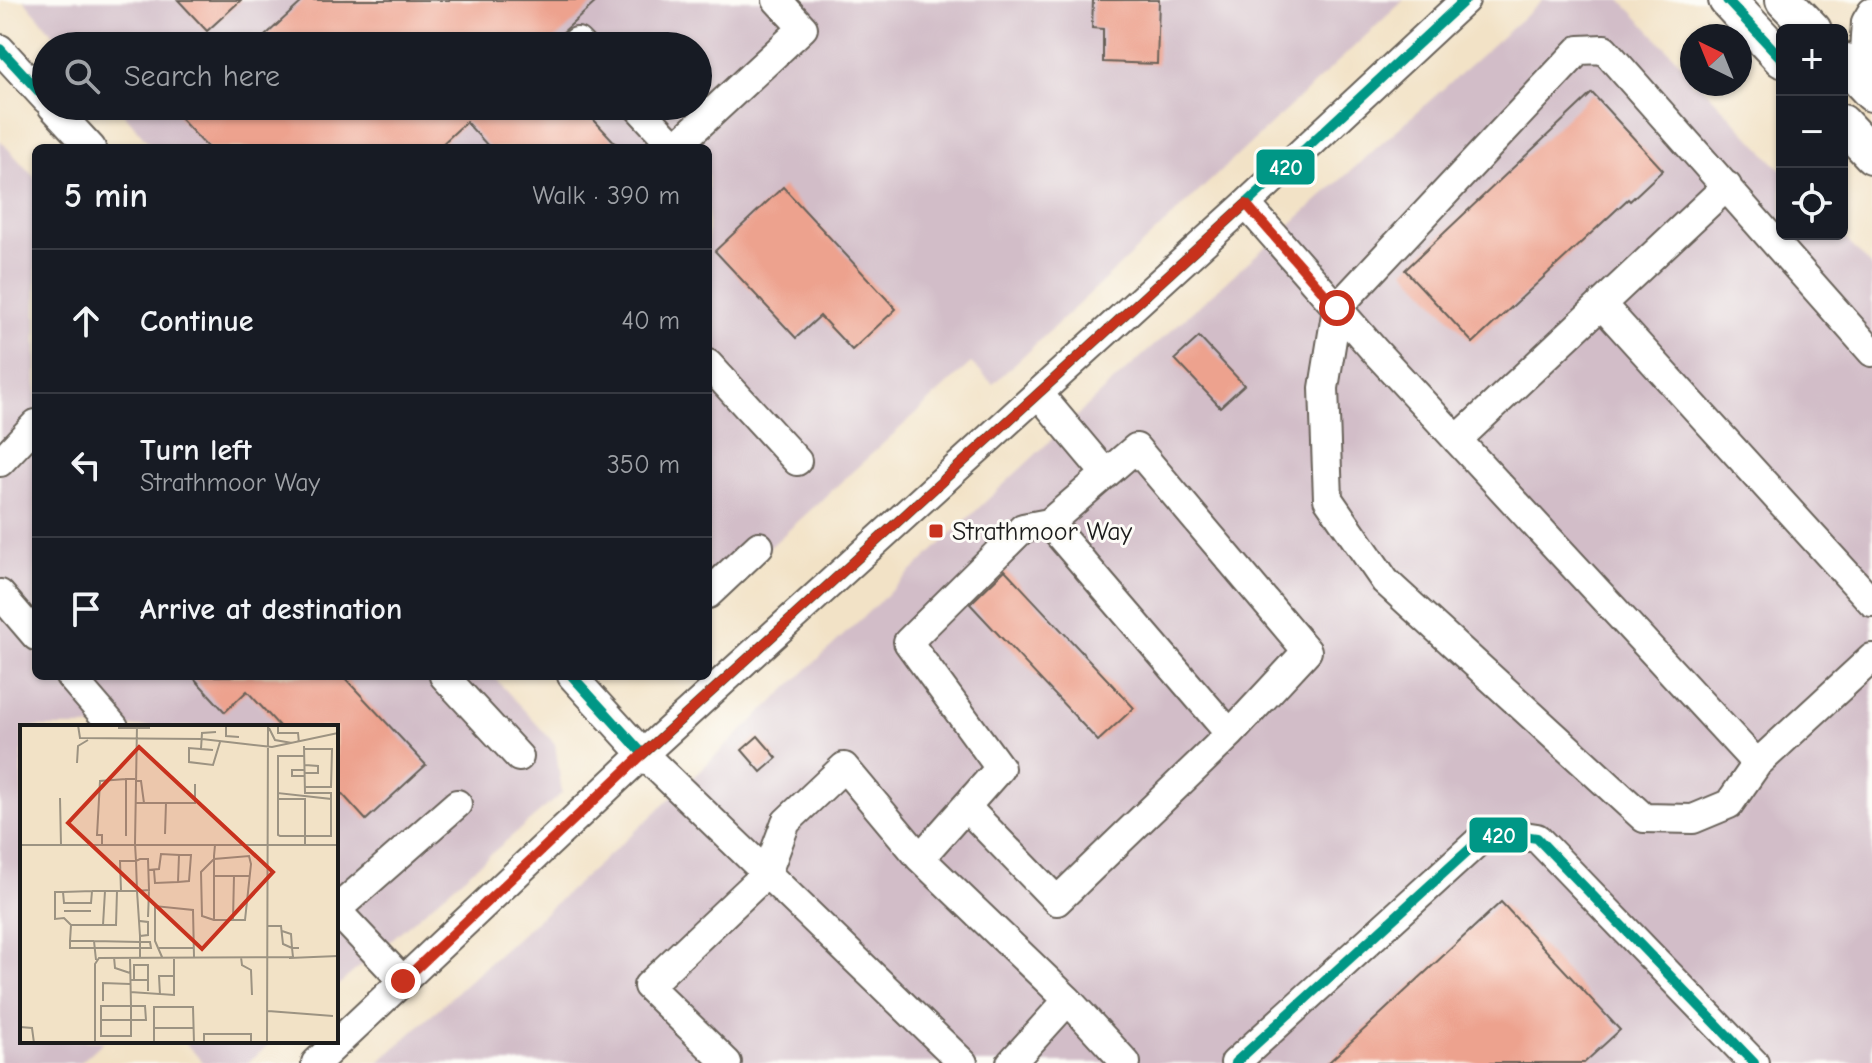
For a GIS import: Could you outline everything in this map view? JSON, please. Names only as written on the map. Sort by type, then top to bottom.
[{"type":"main road","points":[[1727,0],[1776,53]]},
{"type":"main road","points":[[1784,0],[1807,24]]},
{"type":"main road","points":[[1848,129],[1872,155]]},
{"type":"street","points":[[712,113],[803,28],[777,0]]},
{"type":"street","points":[[338,1042],[643,754],[1465,0]]},
{"type":"street","points":[[1859,79],[1866,22],[1872,12]]},
{"type":"street","points":[[0,49],[32,84]]},
{"type":"street","points":[[1872,352],[1604,49],[1579,50],[1337,308],[1324,388],[1328,499],[1385,581],[1644,818],[1693,819],[1729,804],[1757,764],[1872,658]]},
{"type":"street","points":[[65,120],[87,144]]},
{"type":"street","points":[[650,120],[672,144]]},
{"type":"street","points":[[678,144],[704,120]]},
{"type":"street","points":[[1457,440],[1727,186]]},
{"type":"street","points":[[1246,204],[1457,440],[1757,764]]},
{"type":"street","points":[[1601,304],[1872,602]]},
{"type":"street","points":[[712,368],[797,461]]},
{"type":"street","points":[[1038,393],[1106,474]]},
{"type":"street","points":[[0,462],[32,428]]},
{"type":"street","points":[[920,858],[1000,768],[908,642],[1023,528],[1049,523],[1136,448],[1307,651],[1230,734],[1057,901],[966,807]]},
{"type":"street","points":[[1049,523],[1230,734]]},
{"type":"street","points":[[712,590],[759,546]]},
{"type":"street","points":[[0,594],[32,631]]},
{"type":"street","points":[[73,680],[112,725]]},
{"type":"street","points":[[448,680],[519,757]]},
{"type":"street","points":[[576,680],[643,754],[963,1063]]},
{"type":"street","points":[[727,1063],[648,986],[767,873],[786,822],[844,767],[920,858],[1068,1000],[1126,1063]]},
{"type":"street","points":[[338,908],[457,804]]},
{"type":"street","points":[[1235,1063],[1483,837],[1510,834],[1537,838],[1754,1063]]},
{"type":"street","points":[[338,912],[403,981]]},
{"type":"street","points":[[1011,1063],[1068,1000]]},
{"type":"street","points":[[316,1063],[337,1043]]},
{"type":"shaded area","points":[[24,0],[1404,0],[993,384],[971,363],[712,600],[712,144],[150,144],[129,120],[712,120],[712,32],[52,32]]},
{"type":"shaded area","points":[[1543,0],[1621,0],[1680,62],[1680,96],[1711,96],[1776,165],[1776,240],[1847,240],[1872,267],[1872,1063],[378,1063],[641,826],[1103,391]]},
{"type":"shaded area","points":[[0,140],[32,175],[32,680],[497,680],[555,744],[562,793],[338,985],[338,725],[20,725],[20,1043],[102,1043],[80,1063],[0,1063]]},
{"type":"shaded area","points":[[185,1043],[271,1043],[247,1063],[204,1063]]},
{"type":"building","points":[[178,0],[241,0],[207,31]]},
{"type":"building","points":[[304,0],[598,0],[563,32],[269,32]]},
{"type":"building","points":[[1093,0],[1159,0],[1157,64],[1103,62],[1103,29],[1092,28]]},
{"type":"building","points":[[1592,93],[1663,170],[1473,343],[1405,270]]},
{"type":"building","points":[[182,120],[594,120],[616,144],[486,144],[466,122],[442,144],[204,144]]},
{"type":"building","points":[[783,187],[896,309],[852,350],[820,316],[796,338],[715,251]]},
{"type":"building","points":[[1199,337],[1244,385],[1220,407],[1175,359]]},
{"type":"building","points":[[1005,570],[1134,708],[1098,741],[970,604]]},
{"type":"building","points":[[196,680],[347,680],[426,765],[366,820],[338,789],[338,725],[278,725],[247,691],[225,712]]},
{"type":"building","points":[[758,736],[777,758],[761,772],[742,750]]},
{"type":"building","points":[[1501,902],[1620,1030],[1584,1063],[1328,1063]]},
{"type":"transit line","name":"420","points":[[576,680],[643,754],[1465,0]]},
{"type":"transit line","name":"420","points":[[1727,0],[1776,53]]},
{"type":"transit line","name":"420","points":[[0,49],[32,84]]},
{"type":"transit line","name":"420","points":[[1235,1063],[1483,837],[1510,834],[1537,838],[1754,1063]]},
{"type":"place","name":"Strathmoor Way","points":[[936,531]]},
{"type":"route","points":[[403,981],[643,754],[1246,204],[1337,308]]}]
